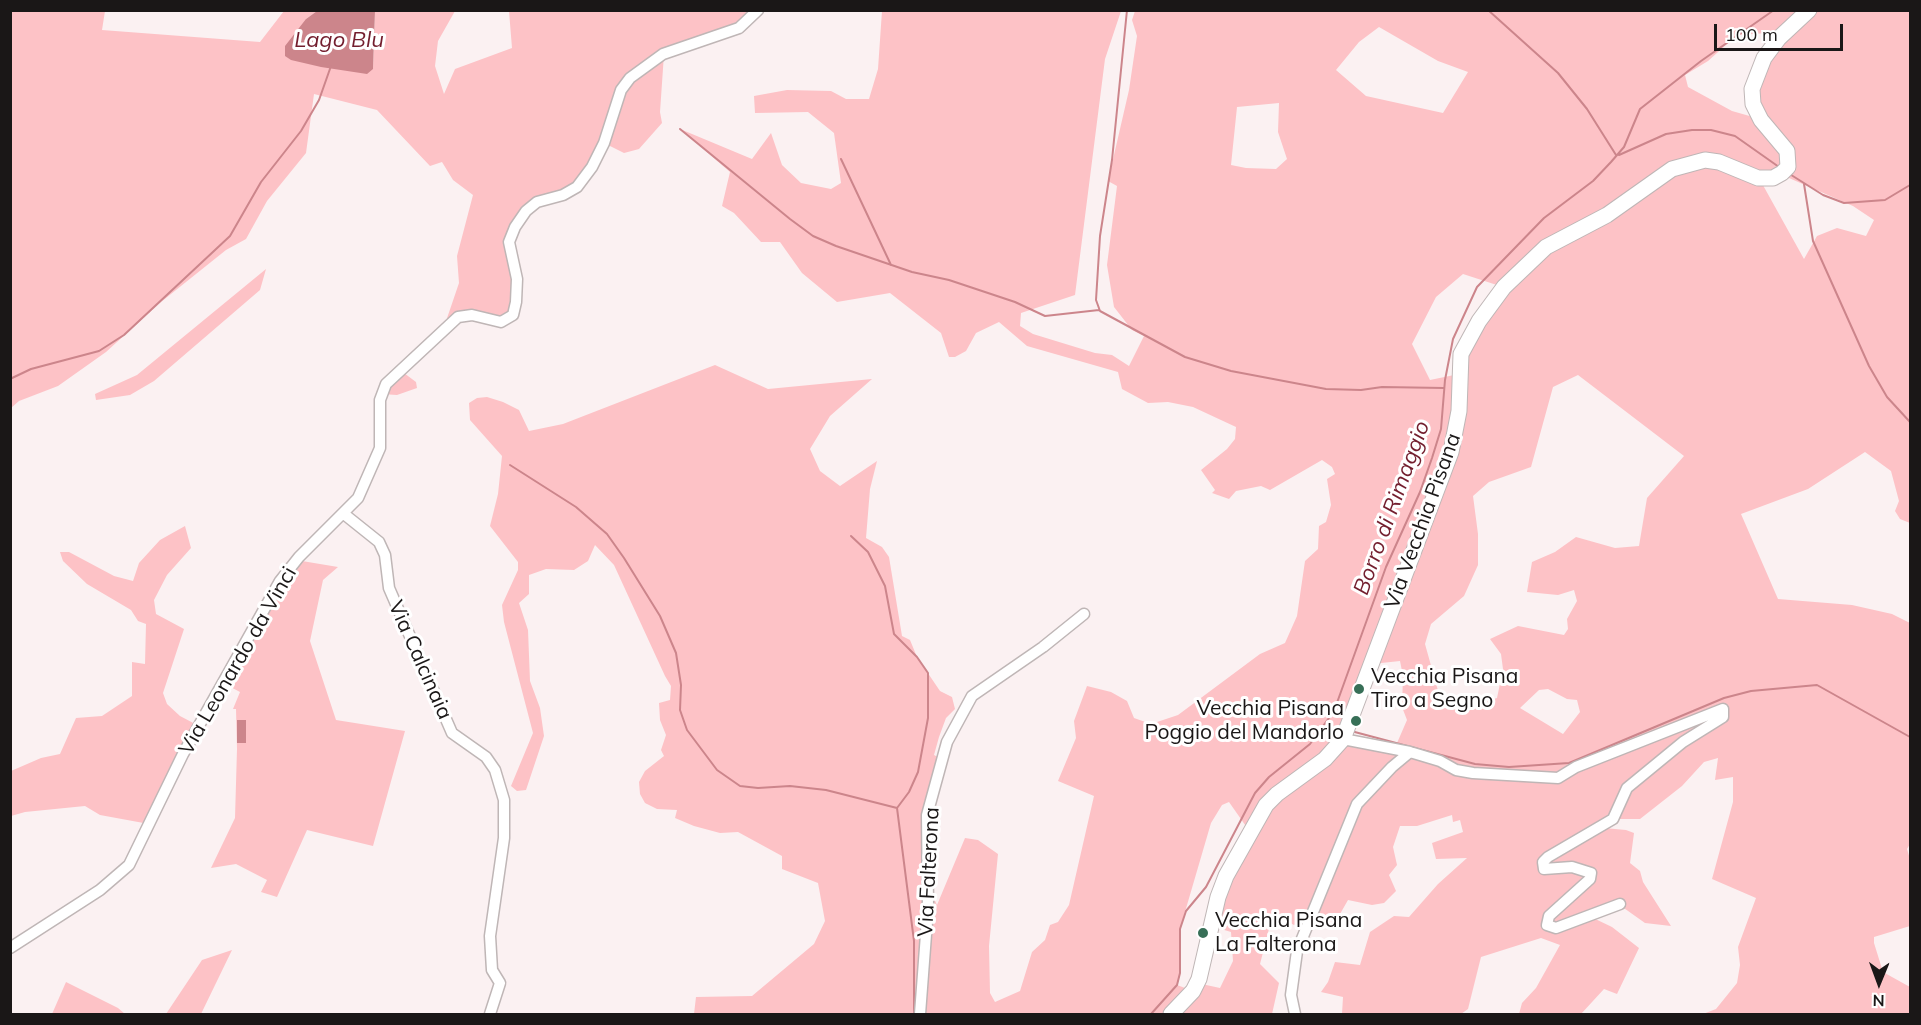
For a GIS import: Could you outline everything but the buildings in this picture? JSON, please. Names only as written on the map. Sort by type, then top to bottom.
[{"type":"main road","name":"Via Vecchia Pisana","points":[[1171,1014],[1193,991],[1199,979],[1223,883],[1262,812],[1277,794],[1325,759],[1343,739],[1451,452],[1459,411],[1461,354],[1479,321],[1504,287],[1546,247],[1607,215],[1672,169],[1705,160],[1719,162],[1758,178],[1773,178],[1782,173],[1788,167],[1787,152],[1761,120],[1753,104],[1752,89],[1764,58],[1779,38],[1809,10]]},
{"type":"street","name":"Via Leonardo da Vinci","points":[[10,948],[100,890],[129,865],[183,754],[280,580],[299,557],[358,498],[376,460],[381,435],[380,400],[386,384],[458,317],[471,315],[501,322],[509,319],[516,302],[517,279],[509,242],[515,227],[526,211],[537,202],[563,195],[577,187],[592,167],[604,143],[621,90],[630,78],[663,54],[739,28],[758,10]]},
{"type":"street","name":"Via Calcinaia","points":[[344,514],[380,542],[385,555],[389,588],[452,733],[486,757],[495,770],[504,800],[504,838],[490,936],[490,962],[500,983],[490,1014]]},
{"type":"street","name":"Via Falterona","points":[[920,1014],[928,908],[927,815],[947,742],[972,696],[1043,647],[1084,614]]},
{"type":"street","points":[[1343,739],[1410,752],[1473,773],[1558,778],[1576,767],[1723,709],[1723,717],[1683,742],[1628,788],[1613,819],[1548,857],[1544,862],[1544,870],[1572,867],[1591,873],[1590,879],[1549,916],[1547,925],[1556,928],[1620,904]]},
{"type":"street","points":[[1296,1014],[1291,995],[1297,951],[1358,804],[1392,767],[1410,752]]},
{"type":"shaded area","points":[[11,11],[105,11],[102,30],[260,42],[284,11],[317,11],[306,19],[373,69],[375,11],[455,11],[438,41],[435,66],[444,94],[455,69],[512,48],[509,11],[758,11],[739,28],[664,54],[660,112],[662,123],[639,149],[624,153],[604,143],[577,187],[537,202],[509,242],[517,279],[509,319],[472,315],[443,330],[459,283],[457,256],[473,195],[453,180],[442,162],[430,166],[377,110],[314,94],[306,153],[267,201],[246,239],[226,250],[161,302],[106,352],[58,386],[19,401],[11,408]]},
{"type":"shaded area","points":[[882,11],[1121,11],[1105,59],[1075,295],[1021,313],[1020,326],[1033,334],[1095,353],[1112,355],[1129,366],[1144,336],[1132,330],[1114,307],[1107,265],[1117,186],[1108,181],[1129,90],[1137,36],[1132,20],[1135,11],[1910,11],[1910,523],[1900,519],[1895,511],[1899,501],[1891,471],[1865,452],[1808,489],[1741,514],[1778,599],[1852,605],[1892,614],[1910,623],[1910,844],[1907,849],[1910,859],[1910,926],[1874,937],[1874,943],[1883,972],[1910,987],[1910,1014],[1703,1014],[1716,1009],[1737,983],[1740,965],[1738,947],[1756,898],[1712,879],[1733,802],[1733,777],[1715,780],[1718,758],[1704,762],[1682,786],[1640,819],[1613,819],[1604,828],[1634,833],[1630,863],[1640,871],[1643,882],[1671,926],[1645,923],[1621,906],[1589,916],[1612,927],[1639,948],[1617,994],[1604,989],[1581,1014],[1519,1014],[1522,1003],[1536,988],[1560,945],[1541,938],[1481,957],[1468,1009],[1461,1014],[1342,1014],[1343,997],[1321,992],[1328,982],[1335,962],[1360,965],[1370,932],[1394,916],[1409,917],[1438,884],[1467,858],[1436,859],[1432,843],[1463,832],[1460,820],[1453,822],[1452,815],[1417,826],[1400,826],[1393,847],[1397,865],[1389,875],[1396,891],[1384,903],[1372,905],[1348,900],[1332,928],[1314,913],[1294,925],[1273,913],[1260,964],[1279,983],[1272,1014],[694,1014],[696,997],[752,996],[814,944],[825,921],[818,883],[782,869],[782,856],[738,832],[720,833],[694,826],[675,818],[677,810],[657,809],[645,803],[640,794],[639,782],[645,771],[664,756],[661,750],[666,735],[660,720],[659,703],[670,700],[671,686],[614,565],[595,545],[588,561],[574,570],[546,569],[529,575],[529,594],[519,603],[528,630],[530,681],[540,708],[544,736],[526,790],[517,791],[511,786],[533,733],[504,622],[502,605],[518,570],[518,562],[490,526],[498,494],[502,456],[470,420],[469,403],[477,398],[487,397],[503,402],[519,410],[529,431],[563,424],[715,365],[768,389],[872,379],[830,416],[810,449],[820,471],[840,486],[877,461],[870,489],[866,538],[882,547],[889,557],[902,636],[910,640],[917,657],[940,691],[952,697],[955,709],[946,718],[934,755],[940,758],[924,828],[931,892],[937,905],[965,838],[978,840],[998,854],[989,946],[990,993],[995,1002],[1020,991],[1032,952],[1045,940],[1050,925],[1058,922],[1069,905],[1094,796],[1058,781],[1076,738],[1074,721],[1087,686],[1111,692],[1127,701],[1134,718],[1151,724],[1178,715],[1260,654],[1285,643],[1297,616],[1305,561],[1318,549],[1319,526],[1326,522],[1331,505],[1327,479],[1335,474],[1332,467],[1322,460],[1270,490],[1261,486],[1236,491],[1229,499],[1212,493],[1215,490],[1201,470],[1227,449],[1235,439],[1236,427],[1193,407],[1168,402],[1148,403],[1122,389],[1118,372],[1027,346],[999,322],[976,333],[966,351],[955,357],[949,357],[941,333],[890,293],[837,302],[802,273],[780,242],[761,242],[734,213],[722,206],[730,172],[680,129],[752,159],[771,133],[782,165],[801,183],[831,189],[841,183],[834,133],[808,112],[755,113],[754,96],[787,90],[831,91],[846,99],[869,99],[878,69]],"holes":[[[1379,27],[1438,61],[1468,72],[1443,113],[1366,96],[1336,70],[1359,42]],[[1783,32],[1752,89],[1760,119],[1732,111],[1688,87],[1685,75],[1708,61],[1737,35]],[[1279,103],[1278,132],[1287,159],[1276,169],[1231,165],[1237,107]],[[1788,167],[1789,178],[1853,206],[1874,220],[1866,236],[1837,228],[1817,236],[1804,259],[1759,178]],[[1463,274],[1503,287],[1461,354],[1459,374],[1430,380],[1412,344],[1436,297]],[[1578,375],[1684,456],[1647,498],[1639,546],[1615,548],[1576,537],[1555,552],[1532,562],[1527,592],[1558,595],[1574,590],[1577,601],[1567,619],[1568,629],[1564,635],[1518,626],[1490,639],[1501,654],[1503,669],[1497,698],[1459,709],[1442,705],[1425,644],[1431,624],[1464,596],[1478,565],[1478,534],[1473,496],[1489,482],[1531,467],[1553,387]],[[1400,661],[1403,676],[1402,707],[1407,720],[1394,750],[1344,738],[1372,664]],[[1548,689],[1567,699],[1577,700],[1580,712],[1563,734],[1520,708],[1539,690]],[[1229,802],[1250,832],[1211,926],[1231,932],[1233,961],[1220,988],[1197,983],[1193,991],[1177,985],[1180,973],[1180,929],[1211,823],[1222,805]]]},
{"type":"shaded area","points":[[266,269],[260,290],[154,381],[130,395],[96,400],[95,394],[137,375]]},
{"type":"shaded area","points":[[400,370],[416,382],[417,388],[397,395],[381,394]]},
{"type":"shaded area","points":[[185,526],[191,548],[167,575],[154,600],[156,614],[184,629],[163,693],[167,704],[180,716],[199,726],[149,824],[100,815],[85,806],[25,812],[11,816],[11,771],[41,758],[60,754],[76,718],[102,716],[132,696],[132,662],[145,664],[146,624],[138,621],[131,610],[87,584],[63,561],[60,552],[69,552],[114,576],[133,581],[139,563],[160,540]]},
{"type":"shaded area","points":[[296,560],[338,567],[323,580],[310,641],[336,720],[405,731],[373,846],[307,830],[277,897],[261,892],[267,880],[236,864],[211,868],[235,818],[237,749],[236,709],[233,709],[240,692],[223,683]]},
{"type":"shaded area","points":[[232,950],[201,1014],[166,1014],[202,960]]},
{"type":"shaded area","points":[[66,982],[118,1008],[125,1014],[52,1014]]},
{"type":"water","name":"Lago Blu","points":[[317,11],[375,11],[373,69],[367,74],[321,67],[291,60],[285,56],[285,46],[306,19]]},
{"type":"water","points":[[237,720],[246,720],[246,743],[237,743]]},
{"type":"waterway","points":[[1127,10],[1112,160],[1100,236],[1096,300],[1100,311],[1185,357],[1231,371],[1326,389],[1444,388]]},
{"type":"waterway","points":[[1488,10],[1558,73],[1587,109],[1616,155]]},
{"type":"waterway","name":"Borro di Rimaggio","points":[[1151,1014],[1177,985],[1180,973],[1180,929],[1186,911],[1206,887],[1255,793],[1269,777],[1310,744],[1334,711],[1386,567],[1420,492],[1432,458],[1441,429],[1445,380],[1453,339],[1477,287],[1544,218],[1593,181],[1611,162],[1624,147],[1640,109],[1701,61],[1774,10]]},
{"type":"waterway","points":[[10,379],[31,369],[99,351],[124,335],[230,236],[261,182],[301,131],[319,100],[331,66]]},
{"type":"waterway","points":[[680,129],[790,219],[813,236],[836,246],[912,272],[949,280],[1015,302],[1045,316],[1099,310]]},
{"type":"waterway","points":[[1619,155],[1666,134],[1711,130],[1735,136],[1779,167]]},
{"type":"waterway","points":[[841,159],[891,265]]},
{"type":"waterway","points":[[1788,173],[1823,195],[1844,203],[1885,200],[1910,185]]},
{"type":"waterway","points":[[1804,184],[1813,241],[1869,366],[1887,397],[1910,422]]},
{"type":"waterway","points":[[510,465],[576,507],[607,534],[624,558],[660,616],[676,653],[681,685],[680,710],[687,730],[717,770],[740,786],[758,788],[790,786],[826,790],[897,808]]},
{"type":"waterway","points":[[851,536],[868,552],[885,586],[894,634],[917,657],[928,673],[928,718],[918,772],[909,792],[897,808]]},
{"type":"waterway","points":[[1351,731],[1475,764],[1509,767],[1569,763],[1724,698],[1751,691],[1817,685],[1910,737]]},
{"type":"waterway","points":[[1325,726],[1340,729]]},
{"type":"waterway","points":[[897,808],[914,941],[914,1014]]},
{"type":"place","name":"Vecchia Pisana Tiro a Segno","points":[[1359,689]]},
{"type":"place","name":"Vecchia Pisana Poggio del Mandorlo","points":[[1356,721]]},
{"type":"place","name":"Vecchia Pisana La Falterona","points":[[1203,933]]}]
